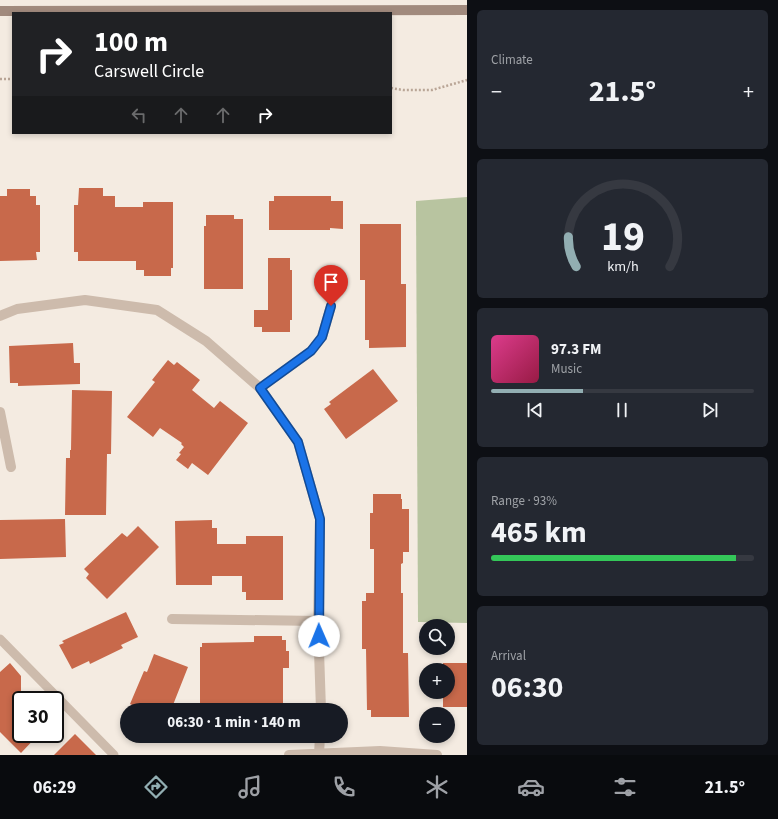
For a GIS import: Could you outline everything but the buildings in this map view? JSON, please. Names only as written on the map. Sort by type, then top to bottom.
[{"type":"main road","points":[[0,11],[467,10]]},
{"type":"street","points":[[0,316],[17,309],[85,300],[157,310],[206,341],[260,388],[298,442],[320,519],[318,621],[321,703]]},
{"type":"street","points":[[260,388],[311,351],[322,337],[331,306]]},
{"type":"street","points":[[0,412],[11,467]]},
{"type":"street","points":[[172,619],[318,621]]},
{"type":"street","points":[[319,754],[320,743]]},
{"type":"street","points":[[289,755],[380,753],[437,755]]},
{"type":"lane","points":[[0,639],[114,755]]},
{"type":"path","points":[[0,79],[12,79]]},
{"type":"path","points":[[392,88],[403,90],[432,90],[467,80]]},
{"type":"green space","points":[[467,197],[467,623],[455,623],[455,619],[419,619],[418,622],[416,201]]},
{"type":"route","points":[[319,636],[320,519],[298,442],[260,388],[311,351],[322,337],[331,306]]}]
